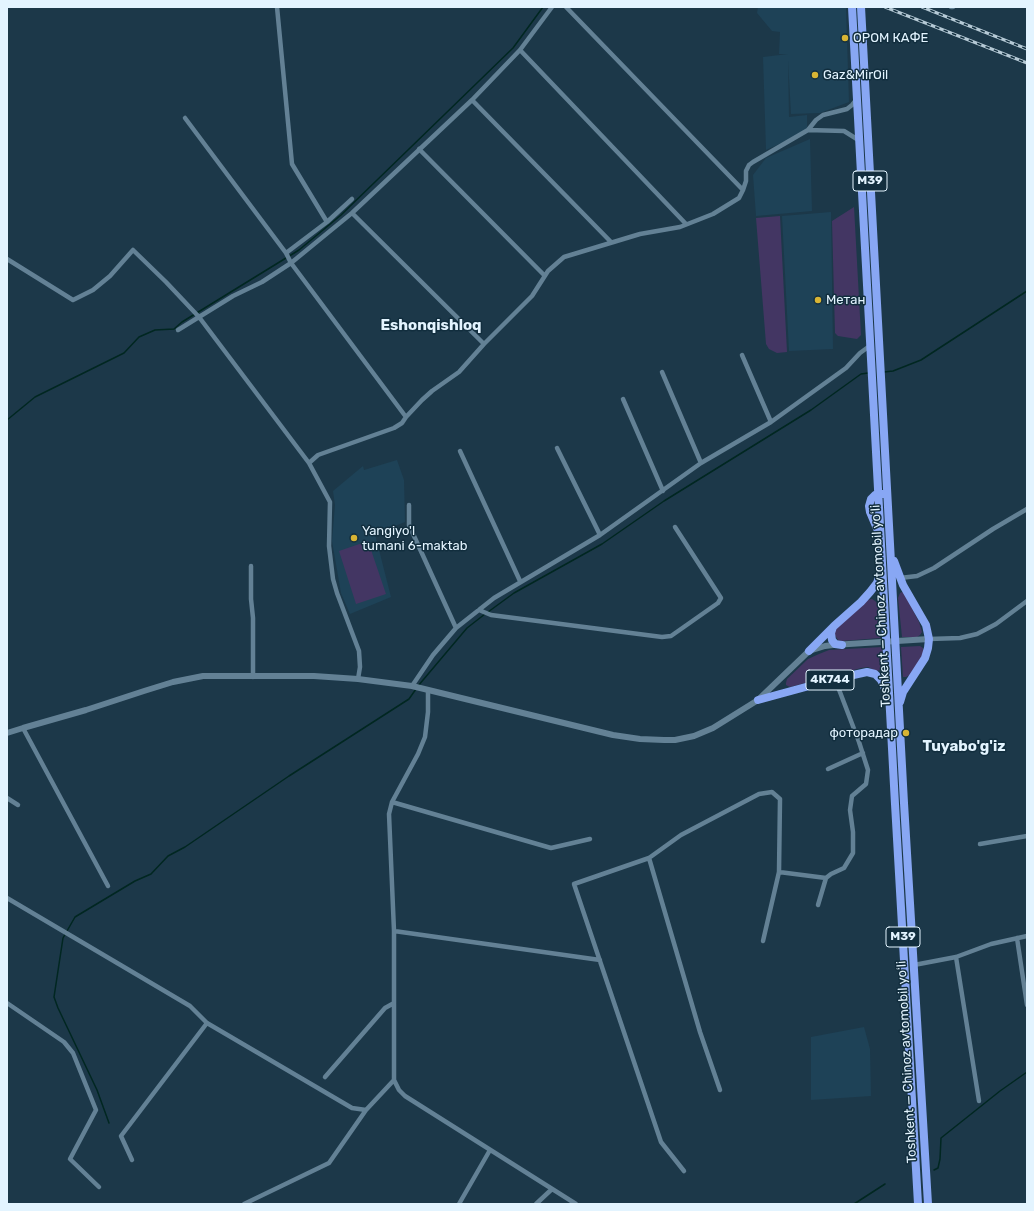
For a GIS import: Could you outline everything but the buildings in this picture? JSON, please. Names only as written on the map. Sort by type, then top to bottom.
[{"type":"highway","name":"Toshkent — Chinoz avtomobil yoʻli","points":[[852,7],[871,345],[875,354]]},
{"type":"highway","name":"Toshkent — Chinoz avtomobil yoʻli","points":[[860,7],[875,354],[887,497],[898,705],[897,755],[918,1204]]},
{"type":"highway","name":"Toshkent — Chinoz avtomobil yoʻli","points":[[877,383],[879,494],[875,495],[871,499],[869,509],[881,539],[890,699],[897,755],[914,965],[928,1204]]},
{"type":"highway","points":[[879,494],[887,497]]},
{"type":"highway","points":[[890,551],[900,578],[928,630],[929,639],[925,658],[903,692],[898,705]]},
{"type":"highway","name":"4К744","points":[[809,651],[861,602],[877,583],[883,564]]},
{"type":"highway","points":[[834,626],[831,633],[832,640],[835,644],[842,645]]},
{"type":"highway","name":"4К744","points":[[758,700],[834,679],[862,673],[875,674],[884,684],[890,699]]},
{"type":"main road","points":[[7,733],[86,710],[173,682],[203,676],[314,676],[358,679],[412,686],[613,735],[652,740],[675,740],[701,733],[725,721],[758,700],[809,651],[825,646],[929,639]]},
{"type":"street","points":[[277,7],[292,164],[327,222]]},
{"type":"street","points":[[178,330],[233,296],[262,282],[291,262],[352,213],[472,100],[520,50],[552,7]]},
{"type":"street","points":[[566,7],[743,190]]},
{"type":"street","points":[[520,50],[686,224]]},
{"type":"street","points":[[309,463],[318,455],[394,428],[402,423],[432,391],[459,372],[484,344],[532,296],[548,271],[564,257],[640,234],[680,227],[713,214],[738,198],[746,181],[746,171],[749,165],[808,130],[816,120],[852,106],[858,98]]},
{"type":"street","points":[[472,100],[611,242]]},
{"type":"street","points":[[185,118],[286,252],[291,262],[406,417]]},
{"type":"street","points":[[808,130],[844,131],[860,141]]},
{"type":"street","points":[[419,149],[545,276]]},
{"type":"street","points":[[286,252],[327,222],[352,199]]},
{"type":"street","points":[[352,213],[484,344]]},
{"type":"street","points":[[7,259],[73,300],[92,290],[110,276],[132,250],[200,317],[309,463],[330,502],[329,546],[336,593],[360,651],[358,679]]},
{"type":"street","points":[[412,686],[433,655],[456,628],[494,598],[520,581],[600,535],[701,463],[771,422],[846,368],[860,353],[871,345]]},
{"type":"street","points":[[742,356],[771,422]]},
{"type":"street","points":[[662,372],[701,463]]},
{"type":"street","points":[[623,399],[663,491]]},
{"type":"street","points":[[558,448],[600,535]]},
{"type":"street","points":[[460,452],[520,581]]},
{"type":"street","points":[[409,505],[409,525],[456,628]]},
{"type":"street","points":[[900,578],[916,576],[934,568],[993,529],[1027,509]]},
{"type":"street","points":[[479,610],[490,615],[662,637],[670,636],[718,603],[721,598],[675,527]]},
{"type":"street","points":[[251,566],[253,677]]},
{"type":"street","points":[[929,639],[960,638],[977,634],[996,624],[1027,600]]},
{"type":"street","points":[[818,906],[826,878],[830,874],[844,868],[853,853],[853,832],[850,810],[852,796],[866,784],[868,770],[863,753],[834,679]]},
{"type":"street","points":[[425,689],[428,712],[425,737],[418,754],[392,802],[389,814],[394,931],[394,1080],[399,1090],[405,1096],[576,1204]]},
{"type":"street","points":[[23,728],[108,886]]},
{"type":"street","points":[[828,769],[863,753]]},
{"type":"street","points":[[684,1170],[661,1142],[574,884],[649,858],[681,835],[759,794],[772,792],[780,799],[779,872],[763,941]]},
{"type":"street","points":[[7,798],[18,805]]},
{"type":"street","points":[[392,802],[551,848],[590,839]]},
{"type":"street","points":[[980,844],[1027,836]]},
{"type":"street","points":[[649,858],[700,1032],[720,1090]]},
{"type":"street","points":[[779,872],[826,878]]},
{"type":"street","points":[[7,898],[190,1006],[208,1023],[352,1108],[366,1110]]},
{"type":"street","points":[[394,931],[600,960]]},
{"type":"street","points":[[914,965],[956,957],[991,944],[1027,936]]},
{"type":"street","points":[[1017,938],[1027,1005]]},
{"type":"street","points":[[956,957],[979,1101]]},
{"type":"street","points":[[7,1003],[64,1042],[73,1053],[96,1110],[70,1160],[99,1187]]},
{"type":"street","points":[[325,1077],[385,1008],[394,1003]]},
{"type":"street","points":[[132,1160],[121,1136],[208,1023]]},
{"type":"street","points":[[244,1204],[329,1163],[366,1110],[394,1080]]},
{"type":"street","points":[[459,1204],[490,1150]]},
{"type":"street","points":[[536,1204],[552,1189]]},
{"type":"shaded area","points":[[758,7],[846,7],[849,102],[820,113],[791,114],[788,60],[789,117],[807,115],[807,130],[766,150],[763,57],[788,54],[779,54],[780,32],[772,31],[757,13]]},
{"type":"shaded area","points":[[810,139],[812,211],[756,216],[753,175],[766,158]]},
{"type":"shaded area","points":[[854,207],[861,335],[857,339],[838,336],[835,333],[832,221]]},
{"type":"shaded area","points":[[831,212],[833,349],[789,351],[782,216]]},
{"type":"shaded area","points":[[780,216],[787,352],[777,353],[769,349],[766,344],[756,218]]},
{"type":"shaded area","name":"Yangiyo'l tumani 6-maktab","points":[[397,460],[404,480],[405,522],[375,534],[391,597],[350,614],[341,593],[332,541],[335,505],[333,491],[363,466],[364,470]]},
{"type":"shaded area","points":[[368,541],[386,594],[356,604],[339,551]]},
{"type":"shaded area","points":[[902,592],[904,593],[919,622],[922,632],[917,637],[902,637],[898,598]]},
{"type":"shaded area","points":[[872,599],[878,604],[880,638],[838,640],[834,634],[836,628],[867,600]]},
{"type":"shaded area","points":[[920,646],[923,648],[924,652],[919,662],[910,675],[903,677],[901,647]]},
{"type":"shaded area","points":[[882,647],[884,667],[881,670],[876,671],[868,667],[861,668],[790,687],[786,685],[787,679],[808,659],[829,650]]},
{"type":"shaded area","points":[[864,1027],[870,1049],[871,1096],[811,1100],[811,1037]]},
{"type":"waterway","points":[[7,420],[35,397],[124,353],[139,337],[155,330],[174,329],[182,322],[299,250],[341,215],[513,48],[543,7]]},
{"type":"waterway","points":[[884,372],[893,371],[921,360],[1027,291]]},
{"type":"waterway","points":[[488,612],[514,593],[602,544],[664,501],[811,410],[861,374],[868,373]]},
{"type":"waterway","points":[[418,686],[467,628],[485,614]]},
{"type":"waterway","points":[[109,1123],[97,1090],[54,997],[63,938],[75,917],[135,881],[151,874],[168,856],[185,847],[289,776],[409,699],[416,689]]},
{"type":"waterway","points":[[934,1170],[938,1168],[940,1159],[941,1138],[1000,1091],[1027,1072]]},
{"type":"waterway","points":[[854,1204],[885,1184]]},
{"type":"railway","points":[[885,7],[1027,63]]},
{"type":"railway","points":[[922,7],[1027,49]]},
{"type":"place","name":"ОРОМ КАФЕ","points":[[845,38]]},
{"type":"place","name":"Gaz&MirOil","points":[[815,75]]},
{"type":"place","name":"Метан","points":[[818,300]]},
{"type":"place","name":"Yangiyo'l tumani 6-maktab","points":[[354,538]]},
{"type":"place","name":"фоторадар","points":[[906,733]]},
{"type":"district","name":"Eshonqishloq","points":[[431,326]]},
{"type":"district","name":"Tuyabo'g'iz","points":[[964,747]]}]
